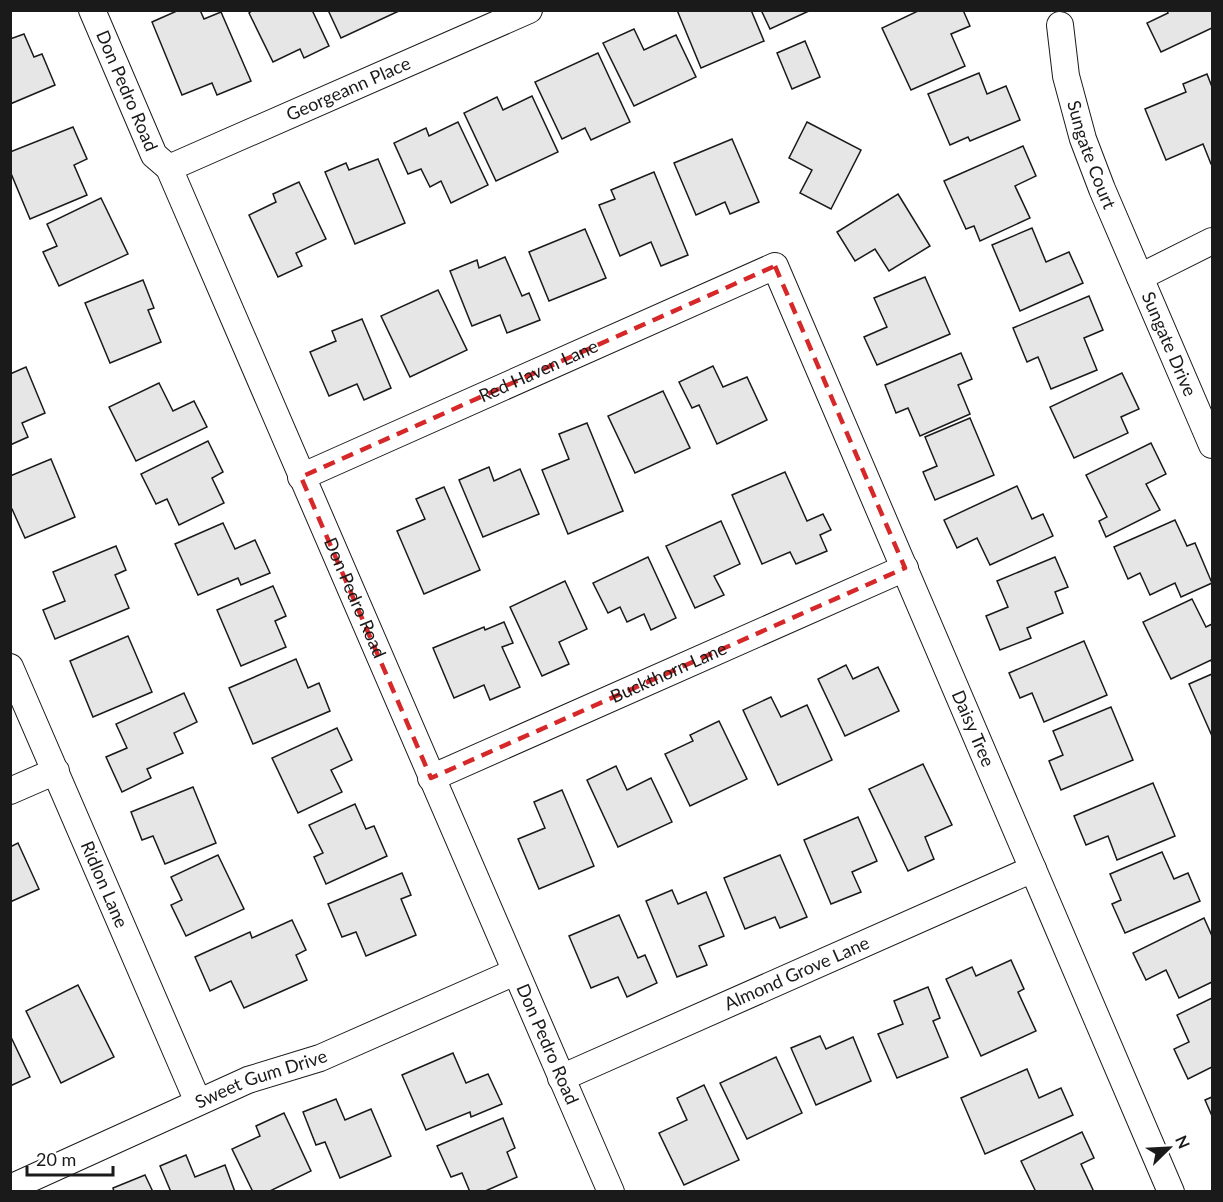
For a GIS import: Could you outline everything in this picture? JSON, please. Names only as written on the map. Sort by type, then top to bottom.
[{"type":"street","name":"Don Pedro Road","points":[[92,10],[154,154],[169,168],[611,1191]]},
{"type":"street","name":"Georgeann Place","points":[[169,168],[529,10]]},
{"type":"street","name":"Sungate Court","points":[[1060,25],[1066,76],[1083,139],[1140,277]]},
{"type":"street","points":[[1140,277],[1212,242]]},
{"type":"street","name":"Red Haven Lane","points":[[302,477],[775,266]]},
{"type":"street","name":"Daisy Tree","points":[[775,266],[1171,1191]]},
{"type":"street","name":"Sungate Drive","points":[[1140,277],[1212,445]]},
{"type":"street","name":"Buckthorn Lane","points":[[431,778],[905,568]]},
{"type":"street","name":"Ridlon Lane","points":[[10,667],[198,1102]]},
{"type":"street","points":[[10,791],[56,771]]},
{"type":"street","name":"Almond Grove Lane","points":[[561,1078],[1034,869]]},
{"type":"street","name":"Sweet Gum Drive","points":[[10,1188],[248,1080],[320,1058],[515,972]]},
{"type":"highlighted area","points":[[775,266],[905,568],[431,778],[301,477]]},
{"type":"building","points":[[179,10],[200,10],[204,19],[221,12],[251,81],[217,95],[212,83],[182,95],[152,22]]},
{"type":"building","points":[[253,10],[312,10],[329,46],[304,58],[300,49],[273,62],[249,13]]},
{"type":"building","points":[[328,10],[401,10],[341,38]]},
{"type":"building","points":[[677,10],[751,10],[764,41],[701,68]]},
{"type":"building","points":[[761,10],[811,10],[770,29]]},
{"type":"building","points":[[920,10],[963,10],[970,26],[951,34],[965,66],[911,90],[882,28]]},
{"type":"building","points":[[1167,10],[1212,10],[1212,28],[1161,52],[1147,23],[1168,13]]},
{"type":"building","points":[[634,29],[644,50],[676,35],[696,77],[634,106],[603,43]]},
{"type":"building","points":[[24,34],[34,57],[42,54],[55,85],[10,104],[10,39]]},
{"type":"building","points":[[805,41],[820,77],[792,89],[777,53]]},
{"type":"building","points":[[598,53],[630,122],[591,140],[585,128],[562,139],[535,82]]},
{"type":"building","points":[[979,73],[987,94],[1006,86],[1020,120],[970,141],[968,137],[950,145],[928,94]]},
{"type":"building","points":[[1207,74],[1212,87],[1212,164],[1203,144],[1166,160],[1145,109],[1186,92],[1183,84]]},
{"type":"building","points":[[532,96],[558,152],[496,181],[464,113],[497,97],[503,110]]},
{"type":"building","points":[[458,122],[488,185],[451,203],[441,181],[430,187],[421,169],[408,174],[394,143],[426,128],[429,136]]},
{"type":"building","points":[[807,122],[861,150],[831,209],[800,193],[812,170],[789,158]]},
{"type":"building","points":[[73,127],[87,159],[74,165],[87,195],[30,219],[10,171],[10,152]]},
{"type":"building","points":[[732,139],[759,202],[730,214],[725,202],[696,215],[674,163]]},
{"type":"building","points":[[1023,146],[1036,176],[1015,186],[1030,218],[980,241],[974,226],[966,229],[944,181]]},
{"type":"building","points":[[378,159],[405,223],[355,244],[325,172],[346,163],[349,170]]},
{"type":"building","points":[[654,172],[688,255],[661,266],[651,242],[620,256],[599,205],[615,199],[611,190]]},
{"type":"building","points":[[299,182],[326,239],[296,253],[302,266],[278,277],[249,215],[276,202],[273,194]]},
{"type":"building","points":[[898,194],[930,246],[889,271],[875,249],[855,261],[837,232]]},
{"type":"building","points":[[101,198],[128,254],[59,286],[43,252],[57,246],[47,224]]},
{"type":"building","points":[[1032,228],[1046,262],[1069,252],[1083,283],[1020,311],[992,245]]},
{"type":"building","points":[[585,229],[606,278],[549,301],[529,252]]},
{"type":"building","points":[[505,257],[522,296],[529,293],[540,320],[507,333],[500,315],[472,326],[450,271],[477,260],[479,268]]},
{"type":"building","points":[[925,277],[950,334],[877,365],[864,337],[887,327],[874,298]]},
{"type":"building","points":[[143,280],[154,308],[148,310],[161,342],[110,363],[85,303]]},
{"type":"building","points":[[438,290],[467,350],[410,377],[381,316]]},
{"type":"building","points":[[1089,296],[1103,330],[1084,338],[1097,370],[1051,389],[1038,357],[1027,362],[1013,328]]},
{"type":"building","points":[[362,319],[391,388],[364,400],[357,384],[329,396],[310,352],[336,341],[332,331]]},
{"type":"building","points":[[961,353],[972,379],[958,385],[970,414],[920,436],[908,408],[896,413],[885,385]]},
{"type":"building","points":[[713,366],[723,387],[747,377],[767,420],[717,444],[699,405],[692,408],[679,382]]},
{"type":"building","points":[[26,367],[45,413],[22,423],[28,437],[10,445],[10,374]]},
{"type":"building","points":[[1122,373],[1139,409],[1121,417],[1128,433],[1074,458],[1050,407]]},
{"type":"building","points":[[159,383],[173,411],[194,401],[207,427],[136,461],[109,407]]},
{"type":"building","points":[[663,391],[690,448],[635,473],[608,416]]},
{"type":"building","points":[[970,418],[994,475],[935,500],[923,472],[937,466],[925,437]]},
{"type":"building","points":[[587,423],[623,511],[568,534],[542,470],[569,459],[559,434]]},
{"type":"building","points":[[208,441],[223,472],[212,478],[224,503],[179,525],[167,499],[156,504],[141,474]]},
{"type":"building","points":[[1151,443],[1166,474],[1146,484],[1160,510],[1106,537],[1099,521],[1107,517],[1086,475]]},
{"type":"building","points":[[51,459],[75,517],[25,538],[10,509],[10,476]]},
{"type":"building","points":[[489,467],[494,481],[520,469],[539,514],[483,537],[459,480]]},
{"type":"building","points":[[785,472],[807,521],[823,514],[831,530],[820,535],[827,551],[796,564],[790,552],[762,564],[732,495]]},
{"type":"building","points":[[1017,486],[1032,519],[1043,514],[1053,536],[990,565],[977,538],[957,548],[944,520]]},
{"type":"building","points":[[444,487],[480,570],[424,594],[397,531],[425,519],[416,499]]},
{"type":"building","points":[[1175,520],[1187,546],[1195,543],[1212,583],[1181,597],[1175,583],[1150,595],[1140,573],[1128,579],[1114,547]]},
{"type":"building","points":[[721,521],[740,564],[714,576],[724,595],[695,608],[666,546]]},
{"type":"building","points":[[223,523],[235,549],[255,540],[270,573],[241,585],[238,578],[198,595],[175,544]]},
{"type":"building","points":[[116,546],[126,570],[115,575],[129,608],[55,639],[43,610],[65,601],[53,572]]},
{"type":"building","points":[[648,557],[676,618],[651,630],[644,614],[627,622],[620,607],[608,613],[593,583]]},
{"type":"building","points":[[1055,557],[1068,587],[1055,592],[1063,613],[1027,628],[1031,638],[1000,650],[986,616],[1008,607],[997,581]]},
{"type":"building","points":[[565,581],[587,629],[559,642],[569,664],[542,676],[510,607]]},
{"type":"building","points":[[273,586],[286,616],[275,621],[286,647],[241,666],[217,610]]},
{"type":"building","points":[[1192,599],[1206,627],[1212,624],[1212,663],[1211,660],[1171,679],[1143,622]]},
{"type":"building","points":[[504,622],[513,643],[502,647],[520,687],[490,700],[484,685],[454,698],[433,648],[484,627],[485,630]]},
{"type":"building","points":[[128,636],[152,692],[93,717],[70,661]]},
{"type":"building","points":[[1084,641],[1107,695],[1044,722],[1032,693],[1020,698],[1009,673]]},
{"type":"building","points":[[296,659],[308,688],[319,683],[330,711],[253,744],[229,688]]},
{"type":"building","points":[[846,665],[853,679],[878,667],[899,711],[845,736],[818,679]]},
{"type":"building","points":[[1212,674],[1212,736],[1189,684]]},
{"type":"building","points":[[184,693],[197,722],[174,733],[183,753],[147,769],[151,778],[122,792],[106,757],[127,748],[116,724]]},
{"type":"building","points":[[771,697],[781,717],[807,705],[832,760],[778,785],[743,710]]},
{"type":"building","points":[[1111,707],[1133,760],[1061,790],[1049,761],[1063,755],[1053,731]]},
{"type":"building","points":[[719,721],[747,779],[690,806],[665,754],[693,741],[690,735]]},
{"type":"building","points":[[337,728],[352,760],[331,770],[342,792],[298,813],[272,758]]},
{"type":"building","points":[[923,764],[952,825],[925,837],[934,859],[908,871],[869,789]]},
{"type":"building","points":[[616,766],[627,790],[651,778],[672,822],[618,847],[587,780]]},
{"type":"building","points":[[1153,783],[1175,836],[1117,860],[1108,836],[1086,845],[1074,816]]},
{"type":"building","points":[[193,787],[216,843],[165,864],[153,836],[142,840],[131,812]]},
{"type":"building","points":[[562,790],[594,866],[539,889],[518,839],[545,828],[534,802]]},
{"type":"building","points":[[355,804],[366,829],[374,826],[387,856],[326,884],[314,857],[323,853],[309,825]]},
{"type":"building","points":[[858,817],[877,861],[852,872],[861,892],[831,904],[804,840]]},
{"type":"building","points":[[18,843],[39,889],[10,902],[10,847]]},
{"type":"building","points":[[1162,852],[1174,879],[1188,873],[1200,901],[1125,933],[1112,904],[1121,900],[1110,874]]},
{"type":"building","points":[[218,855],[244,909],[186,936],[171,905],[182,900],[171,877]]},
{"type":"building","points":[[780,855],[807,917],[780,928],[775,917],[745,929],[724,878]]},
{"type":"building","points":[[402,873],[411,895],[401,899],[416,935],[366,956],[356,932],[342,937],[328,904]]},
{"type":"building","points":[[672,890],[678,904],[706,892],[724,936],[699,946],[707,965],[677,977],[646,901]]},
{"type":"building","points":[[619,915],[638,958],[645,955],[657,983],[627,997],[618,977],[591,988],[569,936]]},
{"type":"building","points":[[1204,918],[1212,936],[1212,982],[1179,998],[1166,970],[1146,980],[1133,953]]},
{"type":"building","points":[[292,920],[306,950],[296,955],[307,980],[244,1008],[231,981],[210,991],[195,957],[250,932],[252,938]]},
{"type":"building","points":[[1011,960],[1024,989],[1018,992],[1036,1031],[981,1056],[946,979],[972,967],[976,976]]},
{"type":"building","points":[[78,985],[114,1057],[61,1083],[26,1011]]},
{"type":"building","points":[[928,987],[940,1018],[933,1021],[948,1057],[897,1078],[878,1034],[903,1024],[894,1001]]},
{"type":"building","points":[[1212,998],[1212,1067],[1188,1079],[1174,1049],[1189,1042],[1177,1015]]},
{"type":"building","points":[[10,1035],[30,1077],[10,1086]]},
{"type":"building","points":[[820,1036],[826,1049],[853,1037],[871,1081],[816,1105],[791,1048]]},
{"type":"building","points":[[453,1053],[466,1083],[488,1074],[502,1104],[471,1117],[470,1112],[426,1130],[402,1075]]},
{"type":"building","points":[[776,1057],[802,1113],[747,1139],[720,1083]]},
{"type":"building","points":[[1027,1069],[1039,1098],[1061,1088],[1073,1115],[985,1154],[961,1098]]},
{"type":"building","points":[[704,1085],[739,1160],[684,1185],[659,1133],[687,1120],[677,1098]]},
{"type":"building","points":[[1212,1097],[1212,1116],[1205,1100]]},
{"type":"building","points":[[336,1099],[345,1120],[371,1109],[391,1156],[340,1178],[325,1142],[316,1145],[303,1112]]},
{"type":"building","points":[[284,1113],[311,1171],[268,1192],[253,1192],[232,1149],[260,1136],[256,1126]]},
{"type":"building","points":[[503,1118],[515,1148],[507,1152],[517,1177],[483,1192],[470,1192],[462,1173],[451,1177],[437,1146]]},
{"type":"building","points":[[1082,1132],[1094,1158],[1081,1164],[1094,1192],[1036,1192],[1021,1161]]},
{"type":"building","points":[[186,1155],[195,1177],[225,1165],[235,1192],[171,1192],[160,1166]]},
{"type":"building","points":[[145,1175],[153,1192],[114,1192],[113,1188]]}]
